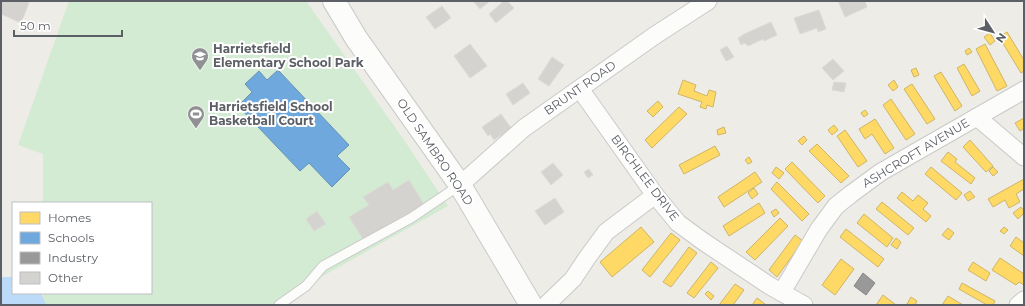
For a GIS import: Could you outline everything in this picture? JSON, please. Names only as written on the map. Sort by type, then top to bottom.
[{"type":"main road","name":"OLD SAMBRO ROAD","points":[[334,1],[356,38],[460,185],[531,305]]},
{"type":"street","name":"BRUNT ROAD","points":[[460,185],[524,128],[654,36],[708,1]]},
{"type":"street","name":"BIRCHLEE DRIVE","points":[[580,88],[655,194],[678,222],[691,233],[770,286],[786,299],[804,305]]},
{"type":"street","name":"ASHCROFT AVENUE","points":[[786,299],[819,229],[836,206],[862,184],[881,172],[1024,90]]},
{"type":"street","points":[[977,117],[1024,157]]},
{"type":"street","points":[[546,305],[573,280],[606,232],[655,194]]},
{"type":"street","points":[[1018,305],[1024,300]]},
{"type":"lane","points":[[279,305],[306,286],[323,266],[411,218],[460,185]]},
{"type":"green space","name":"Harrietsfield Elementary School Park","points":[[69,1],[306,1],[404,140],[448,206],[271,305],[43,305],[43,294],[152,294],[152,202],[43,202],[43,154],[18,145]]},
{"type":"water","points":[[1,277],[12,277],[12,294],[41,294],[46,305],[1,305]]},
{"type":"building: Homes","points":[[1007,32],[1024,60],[1024,71],[1021,73],[999,37]]},
{"type":"building: Homes","points":[[990,33],[995,41],[990,45],[984,37]]},
{"type":"building: Homes","points":[[985,44],[1007,86],[997,91],[976,49]]},
{"type":"building: Homes","points":[[969,48],[972,52],[967,55],[965,51]]},
{"type":"building: Homes","points":[[964,64],[980,91],[972,96],[957,68]]},
{"type":"building: Homes","points":[[916,68],[919,75],[914,77],[911,70]]},
{"type":"building: Homes","points":[[941,72],[962,106],[955,111],[934,76]]},
{"type":"building: Homes","points":[[683,80],[696,85],[694,91],[707,96],[709,90],[716,92],[713,107],[707,105],[706,109],[700,107],[702,102],[678,94]]},
{"type":"building: Homes","points":[[894,80],[898,87],[893,91],[888,85]]},
{"type":"building: Homes","points":[[912,84],[935,119],[927,124],[904,89]]},
{"type":"building: Homes","points":[[891,99],[915,134],[906,140],[883,105]]},
{"type":"building: Homes","points":[[658,101],[663,107],[653,117],[647,111]]},
{"type":"building: Homes","points":[[679,107],[687,114],[652,148],[645,140]]},
{"type":"building: Homes","points":[[865,110],[868,114],[864,117],[861,113]]},
{"type":"building: Homes","points":[[1024,118],[1024,128],[1020,131],[1015,123]]},
{"type":"building: Homes","points":[[875,119],[894,148],[885,154],[872,134],[865,139],[859,129]]},
{"type":"building: Homes","points":[[834,125],[838,130],[832,135],[828,130]]},
{"type":"building: Homes","points":[[724,127],[726,133],[718,135],[717,130]]},
{"type":"building: Homes","points":[[845,130],[867,161],[858,167],[837,136]]},
{"type":"building: Homes","points":[[804,136],[807,140],[802,145],[798,141]]},
{"type":"building: Homes","points":[[970,140],[993,166],[986,172],[963,147]]},
{"type":"building: Homes","points":[[817,144],[849,176],[841,183],[809,151]]},
{"type":"building: Homes","points":[[715,146],[720,155],[684,174],[679,165]]},
{"type":"building: Homes","points":[[948,152],[957,159],[955,162],[975,178],[971,184],[941,161]]},
{"type":"building: Homes","points":[[749,157],[752,162],[748,164],[745,160]]},
{"type":"building: Homes","points":[[792,162],[825,196],[818,203],[785,169]]},
{"type":"building: Homes","points":[[776,167],[784,173],[779,179],[772,173]]},
{"type":"building: Homes","points":[[931,167],[962,193],[956,200],[925,174]]},
{"type":"building: Homes","points":[[993,167],[998,172],[993,176],[989,171]]},
{"type":"building: Homes","points":[[755,172],[762,182],[724,207],[718,197]]},
{"type":"building: Homes","points":[[1024,179],[1024,189],[1016,194],[1020,202],[1009,208],[1005,200],[993,207],[988,199]]},
{"type":"building: Homes","points":[[777,182],[809,214],[802,221],[771,189]]},
{"type":"building: Homes","points":[[754,188],[758,194],[752,199],[748,193]]},
{"type":"building: Homes","points":[[970,191],[975,197],[968,201],[964,195]]},
{"type":"building: Homes","points":[[902,192],[913,201],[918,195],[928,203],[923,209],[931,216],[926,222],[897,198]]},
{"type":"building: Homes","points":[[882,202],[914,228],[908,235],[876,209]]},
{"type":"building: Homes","points":[[759,203],[765,213],[729,236],[723,226]]},
{"type":"building: Homes","points":[[1021,207],[1024,213],[1018,219],[1013,213]]},
{"type":"building: Homes","points":[[776,209],[779,213],[774,217],[771,212]]},
{"type":"building: Homes","points":[[864,214],[893,238],[887,247],[857,223]]},
{"type":"building: Homes","points":[[780,218],[788,226],[755,260],[746,252]]},
{"type":"building: Homes","points":[[641,227],[654,242],[612,277],[600,262]]},
{"type":"building: Homes","points":[[1004,227],[1008,230],[1004,234],[1000,231]]},
{"type":"building: Homes","points":[[948,228],[954,233],[949,240],[942,235]]},
{"type":"building: Homes","points":[[846,229],[884,259],[878,267],[840,237]]},
{"type":"building: Homes","points":[[671,233],[680,240],[650,277],[642,270]]},
{"type":"building: Homes","points":[[795,235],[803,241],[777,277],[769,270]]},
{"type":"building: Homes","points":[[1016,237],[1024,243],[1024,256],[1010,246]]},
{"type":"building: Homes","points":[[896,238],[901,242],[897,249],[891,245]]},
{"type":"building: Homes","points":[[689,247],[697,253],[671,287],[663,282]]},
{"type":"building: Homes","points":[[1000,258],[1024,274],[1024,285],[1019,282],[1016,285],[992,270]]},
{"type":"building: Homes","points":[[841,259],[854,269],[835,295],[822,285]]},
{"type":"building: Homes","points":[[711,262],[718,268],[694,298],[687,293]]},
{"type":"building: Homes","points":[[973,262],[990,273],[986,281],[968,270]]},
{"type":"building: Homes","points":[[962,283],[995,301],[993,305],[987,305],[959,289]]},
{"type":"building: Homes","points":[[735,284],[744,290],[733,305],[719,305]]},
{"type":"building: Homes","points":[[708,291],[714,296],[711,300],[705,294]]},
{"type":"building: Homes","points":[[883,295],[896,305],[876,305]]},
{"type":"building: Homes","points":[[948,296],[963,305],[942,305]]},
{"type":"building: Homes","points":[[911,297],[917,301],[915,305],[907,304]]},
{"type":"building: Homes","points":[[757,298],[765,304],[765,305],[752,305]]},
{"type":"building: Schools","points":[[278,70],[349,145],[337,156],[350,169],[332,187],[309,163],[300,171],[238,106],[252,92],[245,84],[259,71],[267,80]]},
{"type":"building: Industry","points":[[863,273],[875,283],[866,295],[854,286]]},
{"type":"building: Other","points":[[1,1],[25,1],[29,3],[21,23],[1,14]]},
{"type":"building: Other","points":[[473,1],[490,1],[480,9]]},
{"type":"building: Other","points":[[504,1],[507,1],[514,8],[496,23],[489,14]]},
{"type":"building: Other","points":[[838,1],[865,1],[867,7],[845,17]]},
{"type":"building: Other","points":[[442,6],[451,18],[435,29],[426,17]]},
{"type":"building: Other","points":[[819,10],[826,29],[818,32],[817,28],[800,34],[794,18]]},
{"type":"building: Other","points":[[771,22],[777,35],[764,41],[763,39],[748,46],[745,43],[741,45],[738,38]]},
{"type":"building: Other","points":[[470,44],[487,66],[470,78],[454,56]]},
{"type":"building: Other","points":[[727,46],[734,57],[726,61],[720,50]]},
{"type":"building: Other","points":[[552,57],[564,65],[549,86],[538,79]]},
{"type":"building: Other","points":[[833,59],[844,71],[833,80],[822,68]]},
{"type":"building: Other","points":[[834,82],[846,83],[844,92],[832,90]]},
{"type":"building: Other","points":[[523,83],[530,93],[513,105],[506,94]]},
{"type":"building: Other","points":[[501,114],[511,128],[494,140],[490,134],[488,136],[482,127]]},
{"type":"building: Other","points":[[553,163],[563,175],[551,185],[541,172]]},
{"type":"building: Other","points":[[589,169],[593,175],[588,178],[584,172]]},
{"type":"building: Other","points":[[409,180],[425,206],[365,242],[349,217],[369,205],[363,197],[388,182],[393,190]]},
{"type":"building: Other","points":[[555,198],[564,212],[545,225],[535,211]]},
{"type":"building: Other","points":[[317,211],[326,224],[314,231],[306,219]]},
{"type":"place","name":"Harrietsfield Elementary School Park","points":[[200,71]]},
{"type":"place","name":"Harrietsfield School Basketball Court","points":[[196,129]]}]
